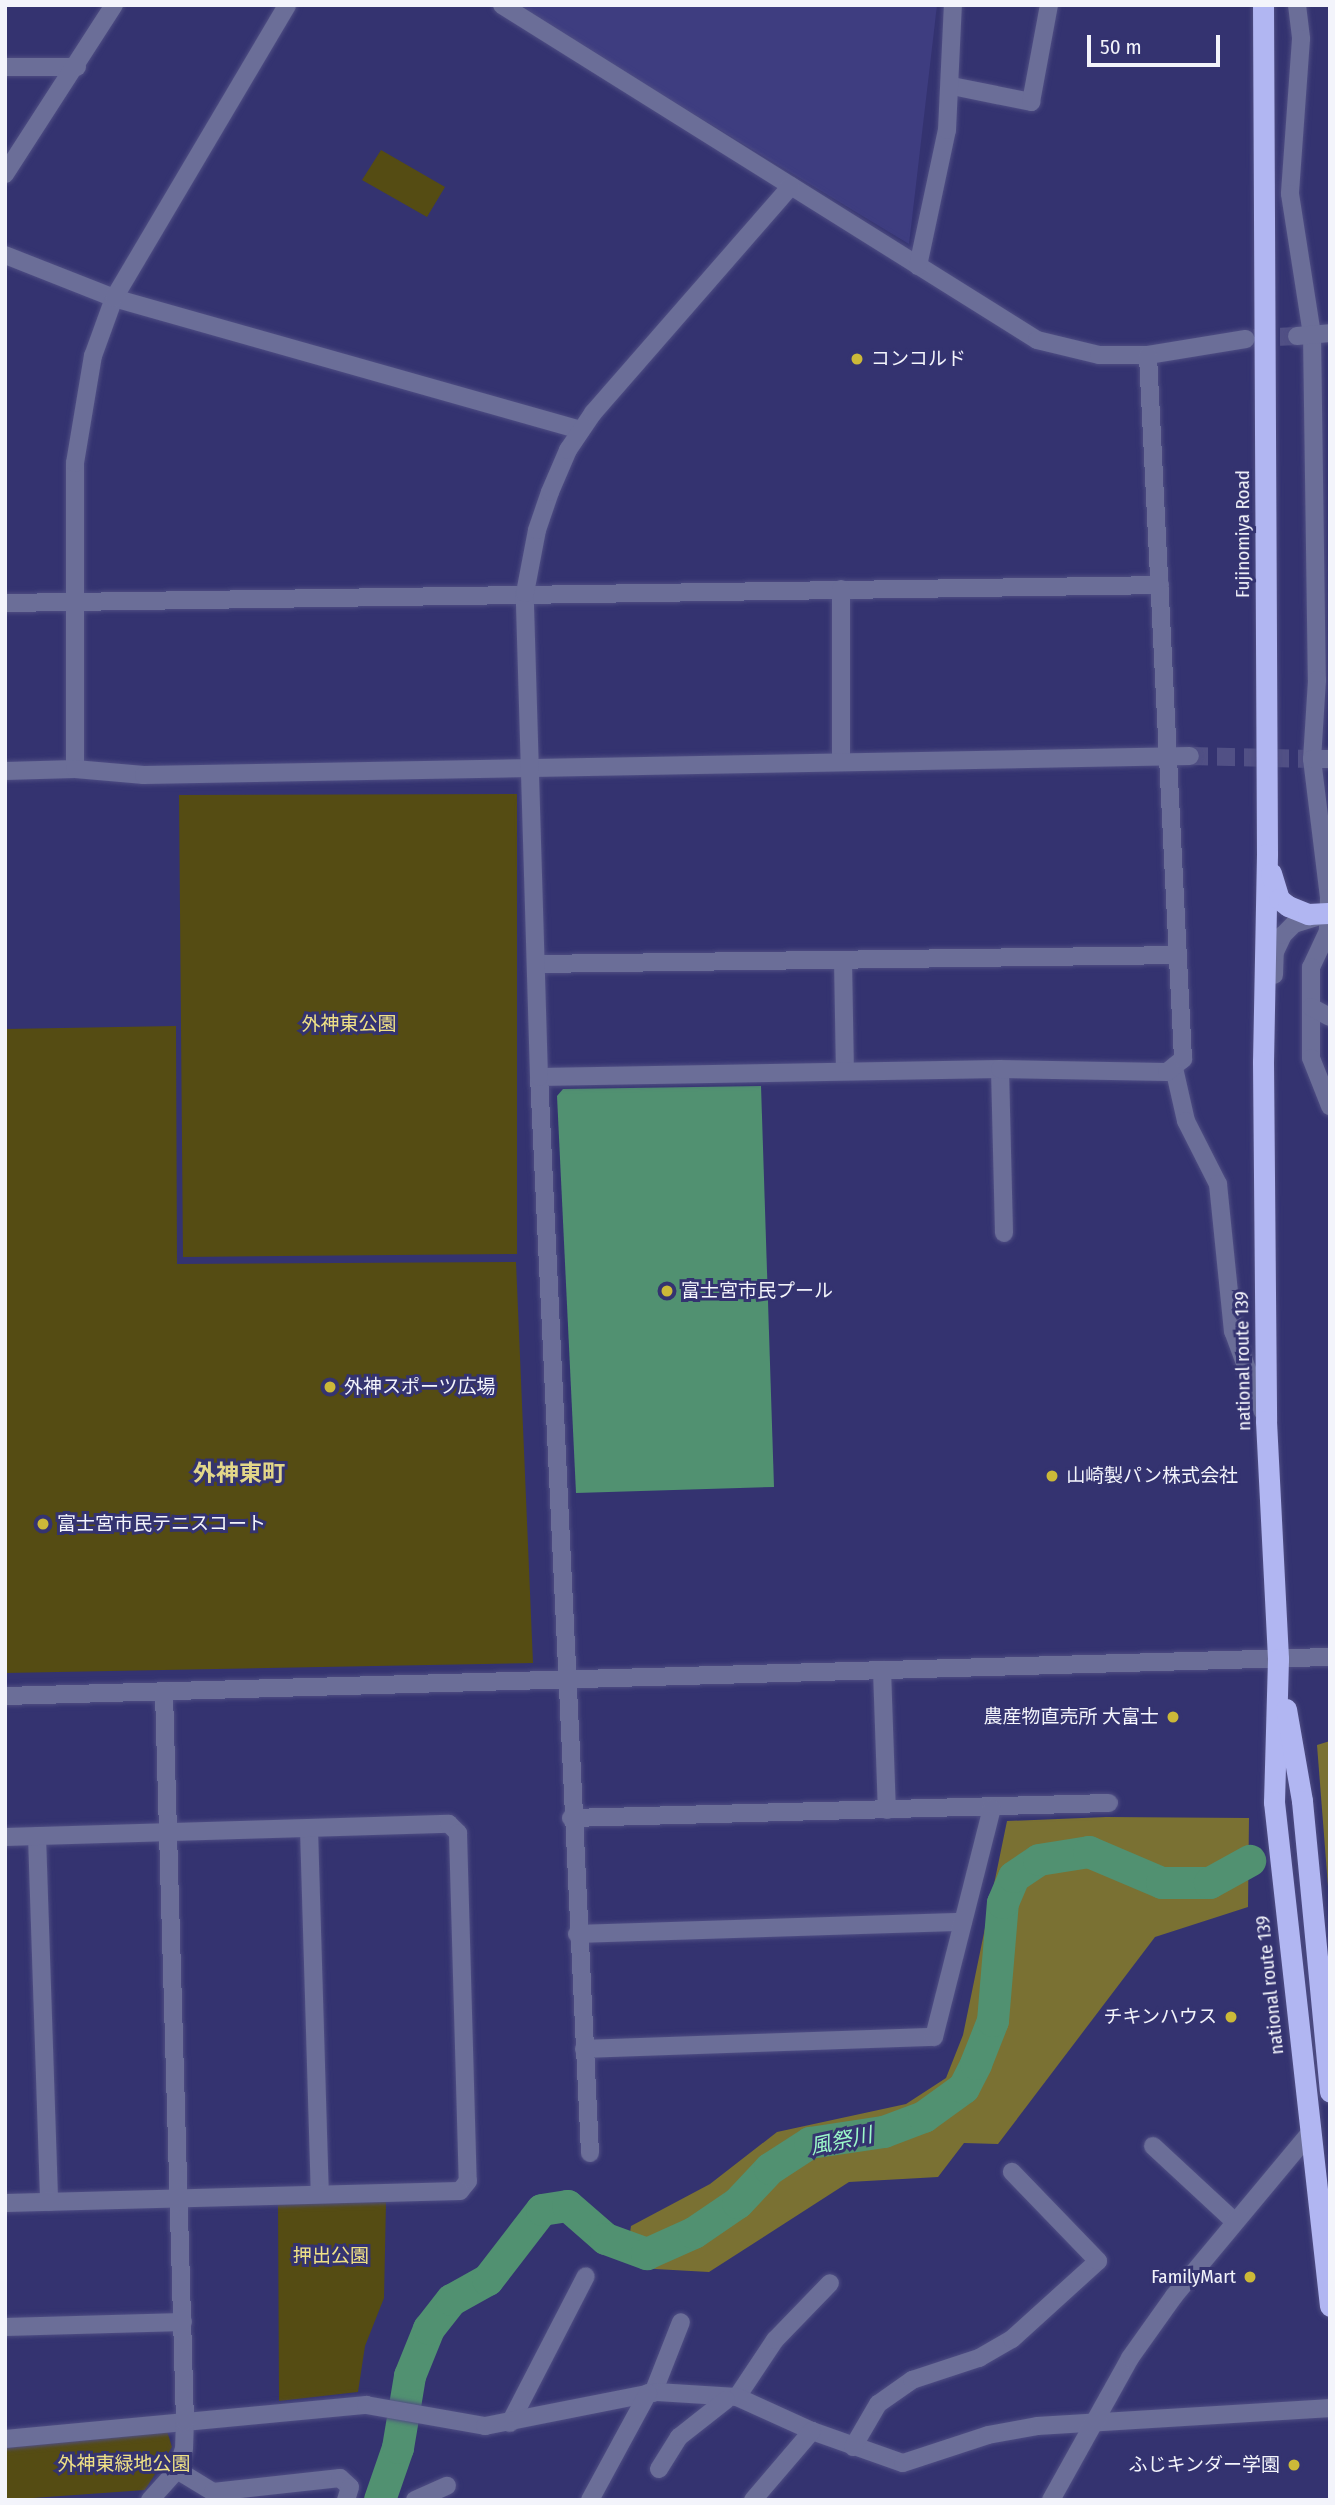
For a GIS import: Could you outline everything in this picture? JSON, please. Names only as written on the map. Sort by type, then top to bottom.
[{"type":"highway","name":"Fujinomiya Road","points":[[1263,5],[1267,854],[1263,1062]]},
{"type":"highway","points":[[1267,854],[1279,899],[1299,911],[1329,914]]},
{"type":"highway","name":"national route 139","points":[[1263,1062],[1266,1422],[1278,1659],[1274,1802],[1330,2306]]},
{"type":"highway","name":"national route 139","points":[[1278,1659],[1302,1801],[1330,2092]]},
{"type":"street","points":[[5,174],[77,67],[114,5]]},
{"type":"street","points":[[502,5],[1037,340],[1099,355],[1148,355],[1246,339]]},
{"type":"street","points":[[918,266],[947,130],[952,86],[953,5]]},
{"type":"street","points":[[952,86],[1031,102],[1049,5]]},
{"type":"street","points":[[1297,5],[1301,39],[1290,194],[1313,334],[1317,680],[1329,914],[1328,930],[1311,967],[1311,1058],[1330,1105]]},
{"type":"street","points":[[75,769],[75,463],[93,356],[114,298],[279,8]]},
{"type":"street","points":[[5,67],[77,67]]},
{"type":"street","points":[[590,2152],[577,1934],[539,1077],[525,593],[537,530],[581,430],[615,385],[791,186]]},
{"type":"street","points":[[5,255],[114,298],[581,430]]},
{"type":"street","points":[[539,1077],[1000,1069],[1167,1072],[1183,1059],[1148,355]]},
{"type":"street","points":[[5,603],[1160,585]]},
{"type":"street","points":[[841,589],[841,762]]},
{"type":"street","points":[[5,771],[75,769],[144,775],[1190,756]]},
{"type":"street","points":[[1263,1062],[1270,1035],[1275,952],[1294,924],[1329,914]]},
{"type":"street","points":[[536,964],[1178,955]]},
{"type":"street","points":[[843,960],[845,1071]]},
{"type":"street","points":[[1311,1007],[1330,1017]]},
{"type":"street","points":[[1174,1068],[1186,1121],[1218,1184],[1233,1331],[1266,1422]]},
{"type":"street","points":[[1000,1069],[1004,1233]]},
{"type":"street","points":[[5,1696],[1330,1657]]},
{"type":"street","points":[[882,1670],[887,1810]]},
{"type":"street","points":[[150,2500],[177,2470],[184,2449],[185,2422],[164,1691]]},
{"type":"street","points":[[572,1818],[1109,1803]]},
{"type":"street","points":[[584,2049],[934,2037],[992,1808]]},
{"type":"street","points":[[5,1837],[449,1824],[458,1833],[468,2181],[460,2191],[5,2203]]},
{"type":"street","points":[[309,1829],[320,2194]]},
{"type":"street","points":[[37,1836],[49,2202]]},
{"type":"street","points":[[577,1934],[963,1922]]},
{"type":"street","points":[[1051,2500],[1093,2420],[1130,2358],[1234,2221],[1309,2134]]},
{"type":"street","points":[[1153,2146],[1234,2221]]},
{"type":"street","points":[[853,2447],[878,2404],[912,2380],[979,2358],[1012,2339],[1098,2261],[1012,2172]]},
{"type":"street","points":[[510,2423],[586,2276]]},
{"type":"street","points":[[659,2469],[679,2437],[732,2398],[775,2340],[830,2283]]},
{"type":"street","points":[[5,2327],[183,2322]]},
{"type":"street","points":[[590,2500],[651,2393],[681,2322]]},
{"type":"street","points":[[5,2439],[366,2405],[485,2426],[651,2393],[732,2398],[853,2447],[903,2463],[988,2435],[1093,2420],[1330,2408]]},
{"type":"street","points":[[754,2500],[812,2431]]},
{"type":"street","points":[[177,2470],[213,2492],[340,2478],[350,2487],[346,2500]]},
{"type":"street","points":[[415,2500],[447,2486]]},
{"type":"shaded area","points":[[513,5],[937,5],[909,244]]},
{"type":"shaded area","name":"富士宮市民プール","points":[[761,1086],[774,1487],[576,1493],[557,1096],[563,1089]]},
{"type":"shaded area","points":[[1330,1741],[1330,1912],[1317,1745]]},
{"type":"shaded area","points":[[1106,1817],[1249,1818],[1248,1907],[1155,1937],[998,2144],[964,2143],[938,2177],[849,2182],[709,2272],[655,2269],[626,2259],[631,2226],[710,2184],[777,2132],[906,2104],[946,2078],[963,2035],[1007,1821]]},
{"type":"green space","points":[[381,150],[445,187],[427,217],[362,180]]},
{"type":"green space","name":"外神東公園","points":[[517,794],[517,1254],[183,1257],[179,795]]},
{"type":"green space","points":[[176,1026],[177,1264],[516,1262],[533,1663],[5,1673],[5,1029]]},
{"type":"green space","name":"押出公園","points":[[386,2202],[384,2298],[365,2346],[358,2392],[279,2401],[278,2203]]},
{"type":"green space","name":"外神東緑地公園","points":[[167,2431],[172,2447],[145,2490],[5,2500],[5,2448]]},
{"type":"waterway","name":"風祭川","points":[[380,2500],[398,2448],[410,2376],[429,2329],[452,2300],[488,2280],[542,2210],[568,2206],[606,2239],[647,2254],[694,2233],[738,2203],[770,2169],[810,2143],[884,2132],[924,2117],[964,2088],[976,2064],[993,2021],[1003,1903],[1014,1877],[1039,1860],[1089,1852],[1162,1883],[1210,1883],[1250,1861]]},
{"type":"tunnel","points":[[1253,338],[1297,336]]},
{"type":"tunnel","points":[[1190,756],[1312,759]]},
{"type":"place","name":"コンコルド","points":[[857,359]]},
{"type":"place","name":"富士宮市民プール","points":[[667,1291]]},
{"type":"place","name":"外神スポーツ広場","points":[[330,1387]]},
{"type":"place","name":"山崎製パン株式会社","points":[[1052,1476]]},
{"type":"place","name":"富士宮市民テニスコート","points":[[43,1524]]},
{"type":"place","name":"農産物直売所 大富士","points":[[1173,1717]]},
{"type":"place","name":"チキンハウス","points":[[1231,2017]]},
{"type":"place","name":"FamilyMart","points":[[1250,2277]]},
{"type":"place","name":"ふじキンダー学園","points":[[1294,2465]]},
{"type":"district","name":"外神東町","points":[[239,1473]]}]
